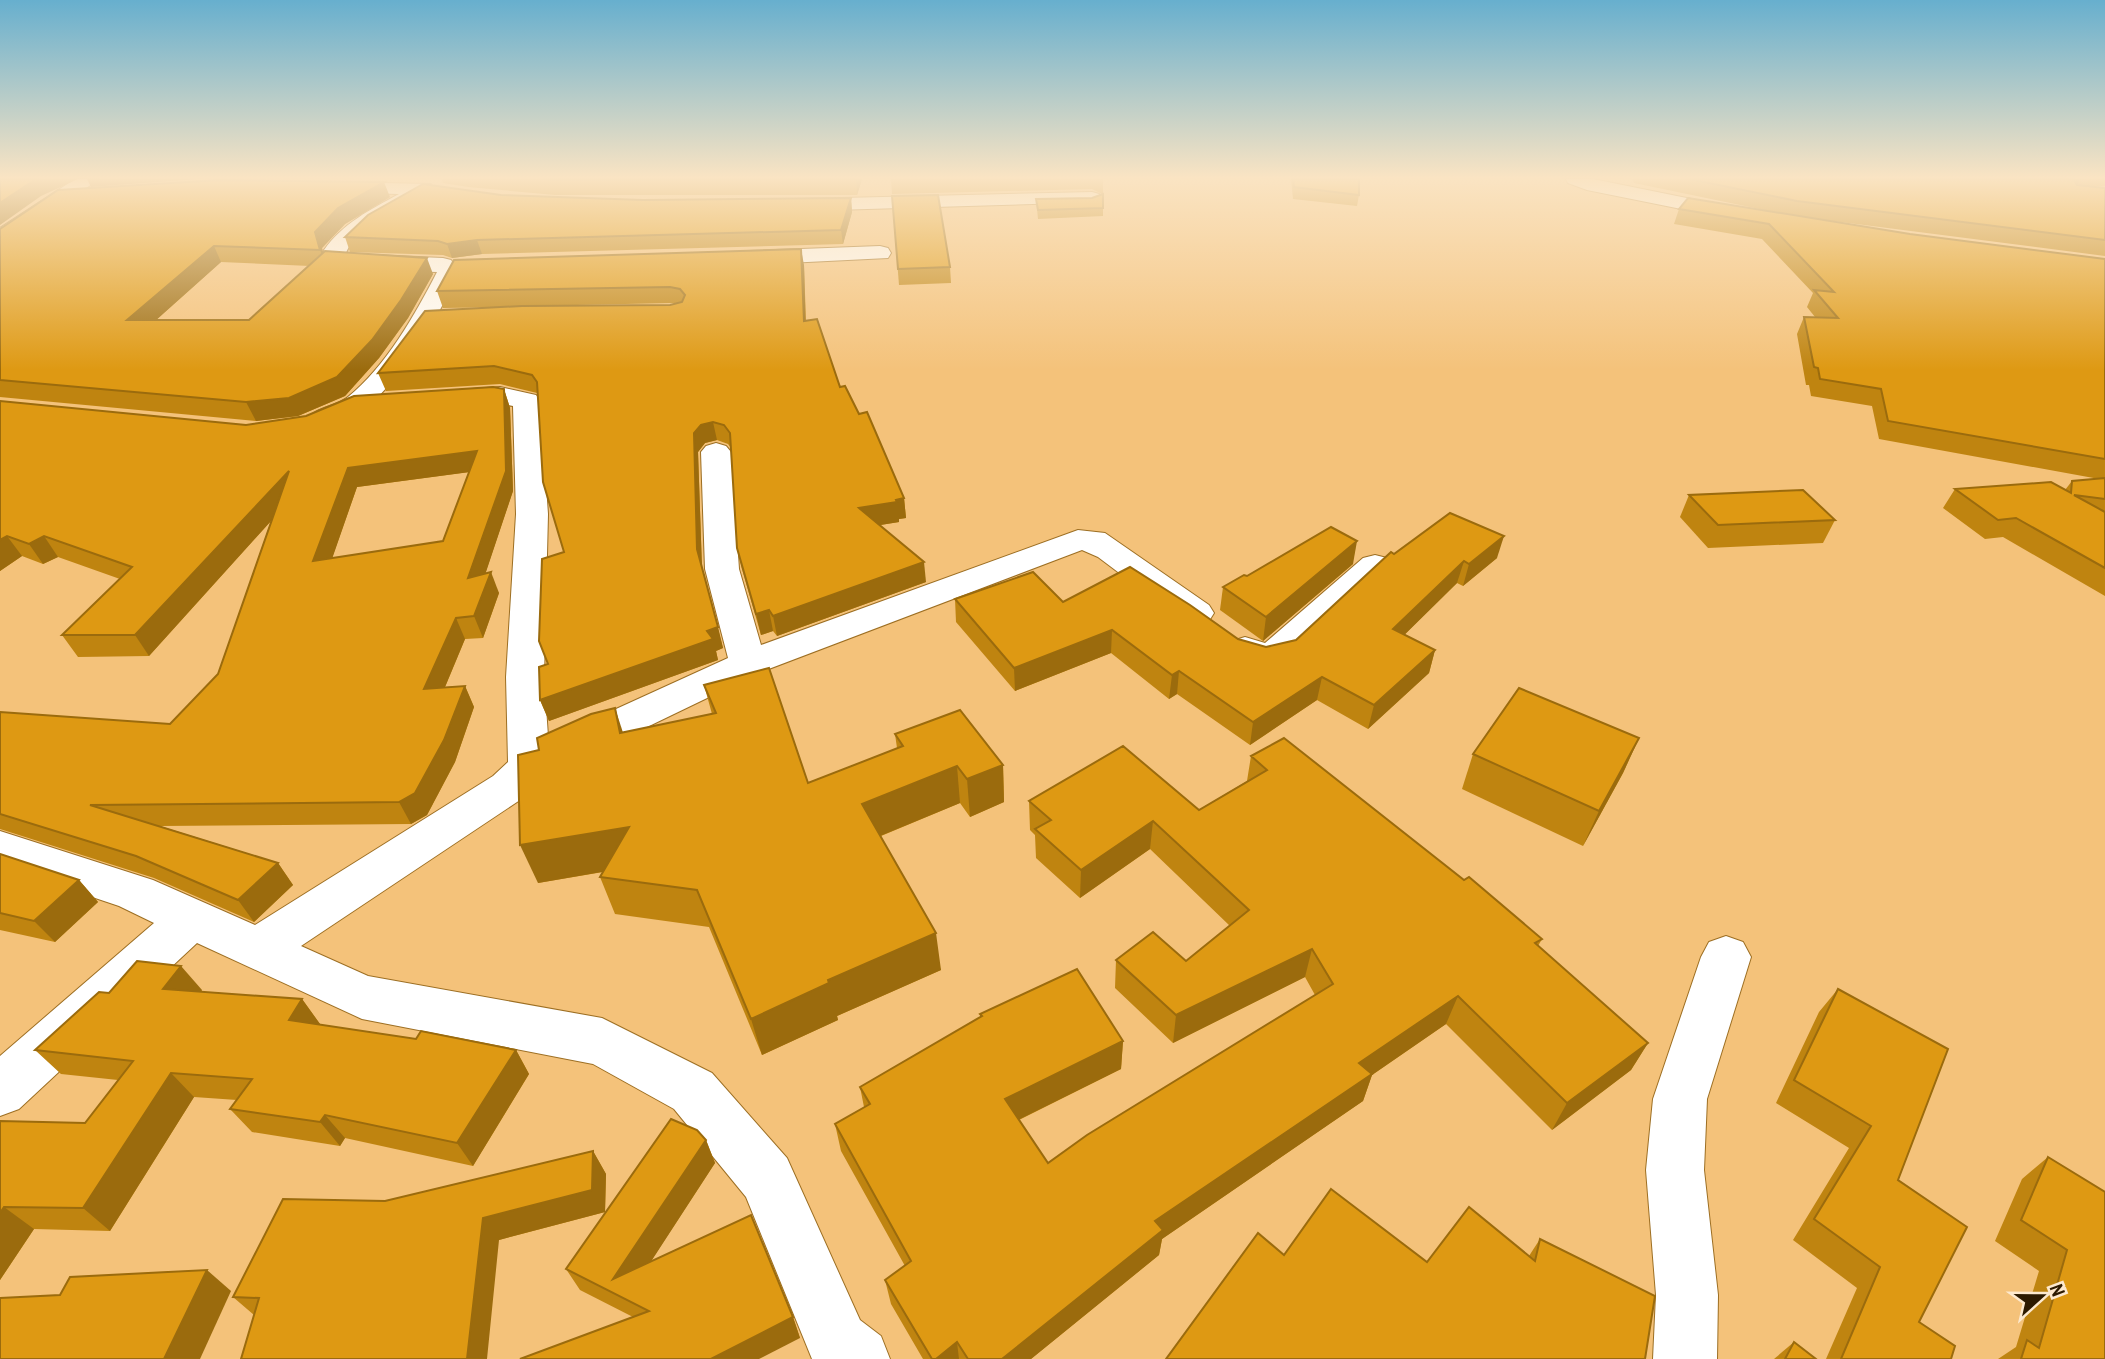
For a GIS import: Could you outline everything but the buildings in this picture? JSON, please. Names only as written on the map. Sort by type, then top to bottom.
[{"type":"street","points":[[340,242],[335,250],[336,259],[368,263],[443,265],[448,272],[422,319],[390,366],[357,404]]},
{"type":"street","points":[[733,258],[880,253]]},
{"type":"street","points":[[446,269],[470,266]]},
{"type":"street","points":[[422,319],[448,318]]},
{"type":"street","points":[[305,427],[357,404],[500,395],[526,401],[532,531],[524,688],[524,732],[529,766]]},
{"type":"street","points":[[716,452],[722,569],[748,663]]},
{"type":"street","points":[[259,948],[508,788],[529,766],[748,663],[1078,540],[1093,540],[1110,550],[1249,652],[1262,656],[1277,653],[1375,565]]},
{"type":"street","points":[[0,848],[136,893],[362,997],[602,1042],[694,1091],[767,1178],[836,1354]]},
{"type":"street","points":[[0,1091],[191,919]]},
{"type":"street","points":[[1685,1359],[1687,1295],[1675,1170],[1680,1099],[1726,957]]}]
